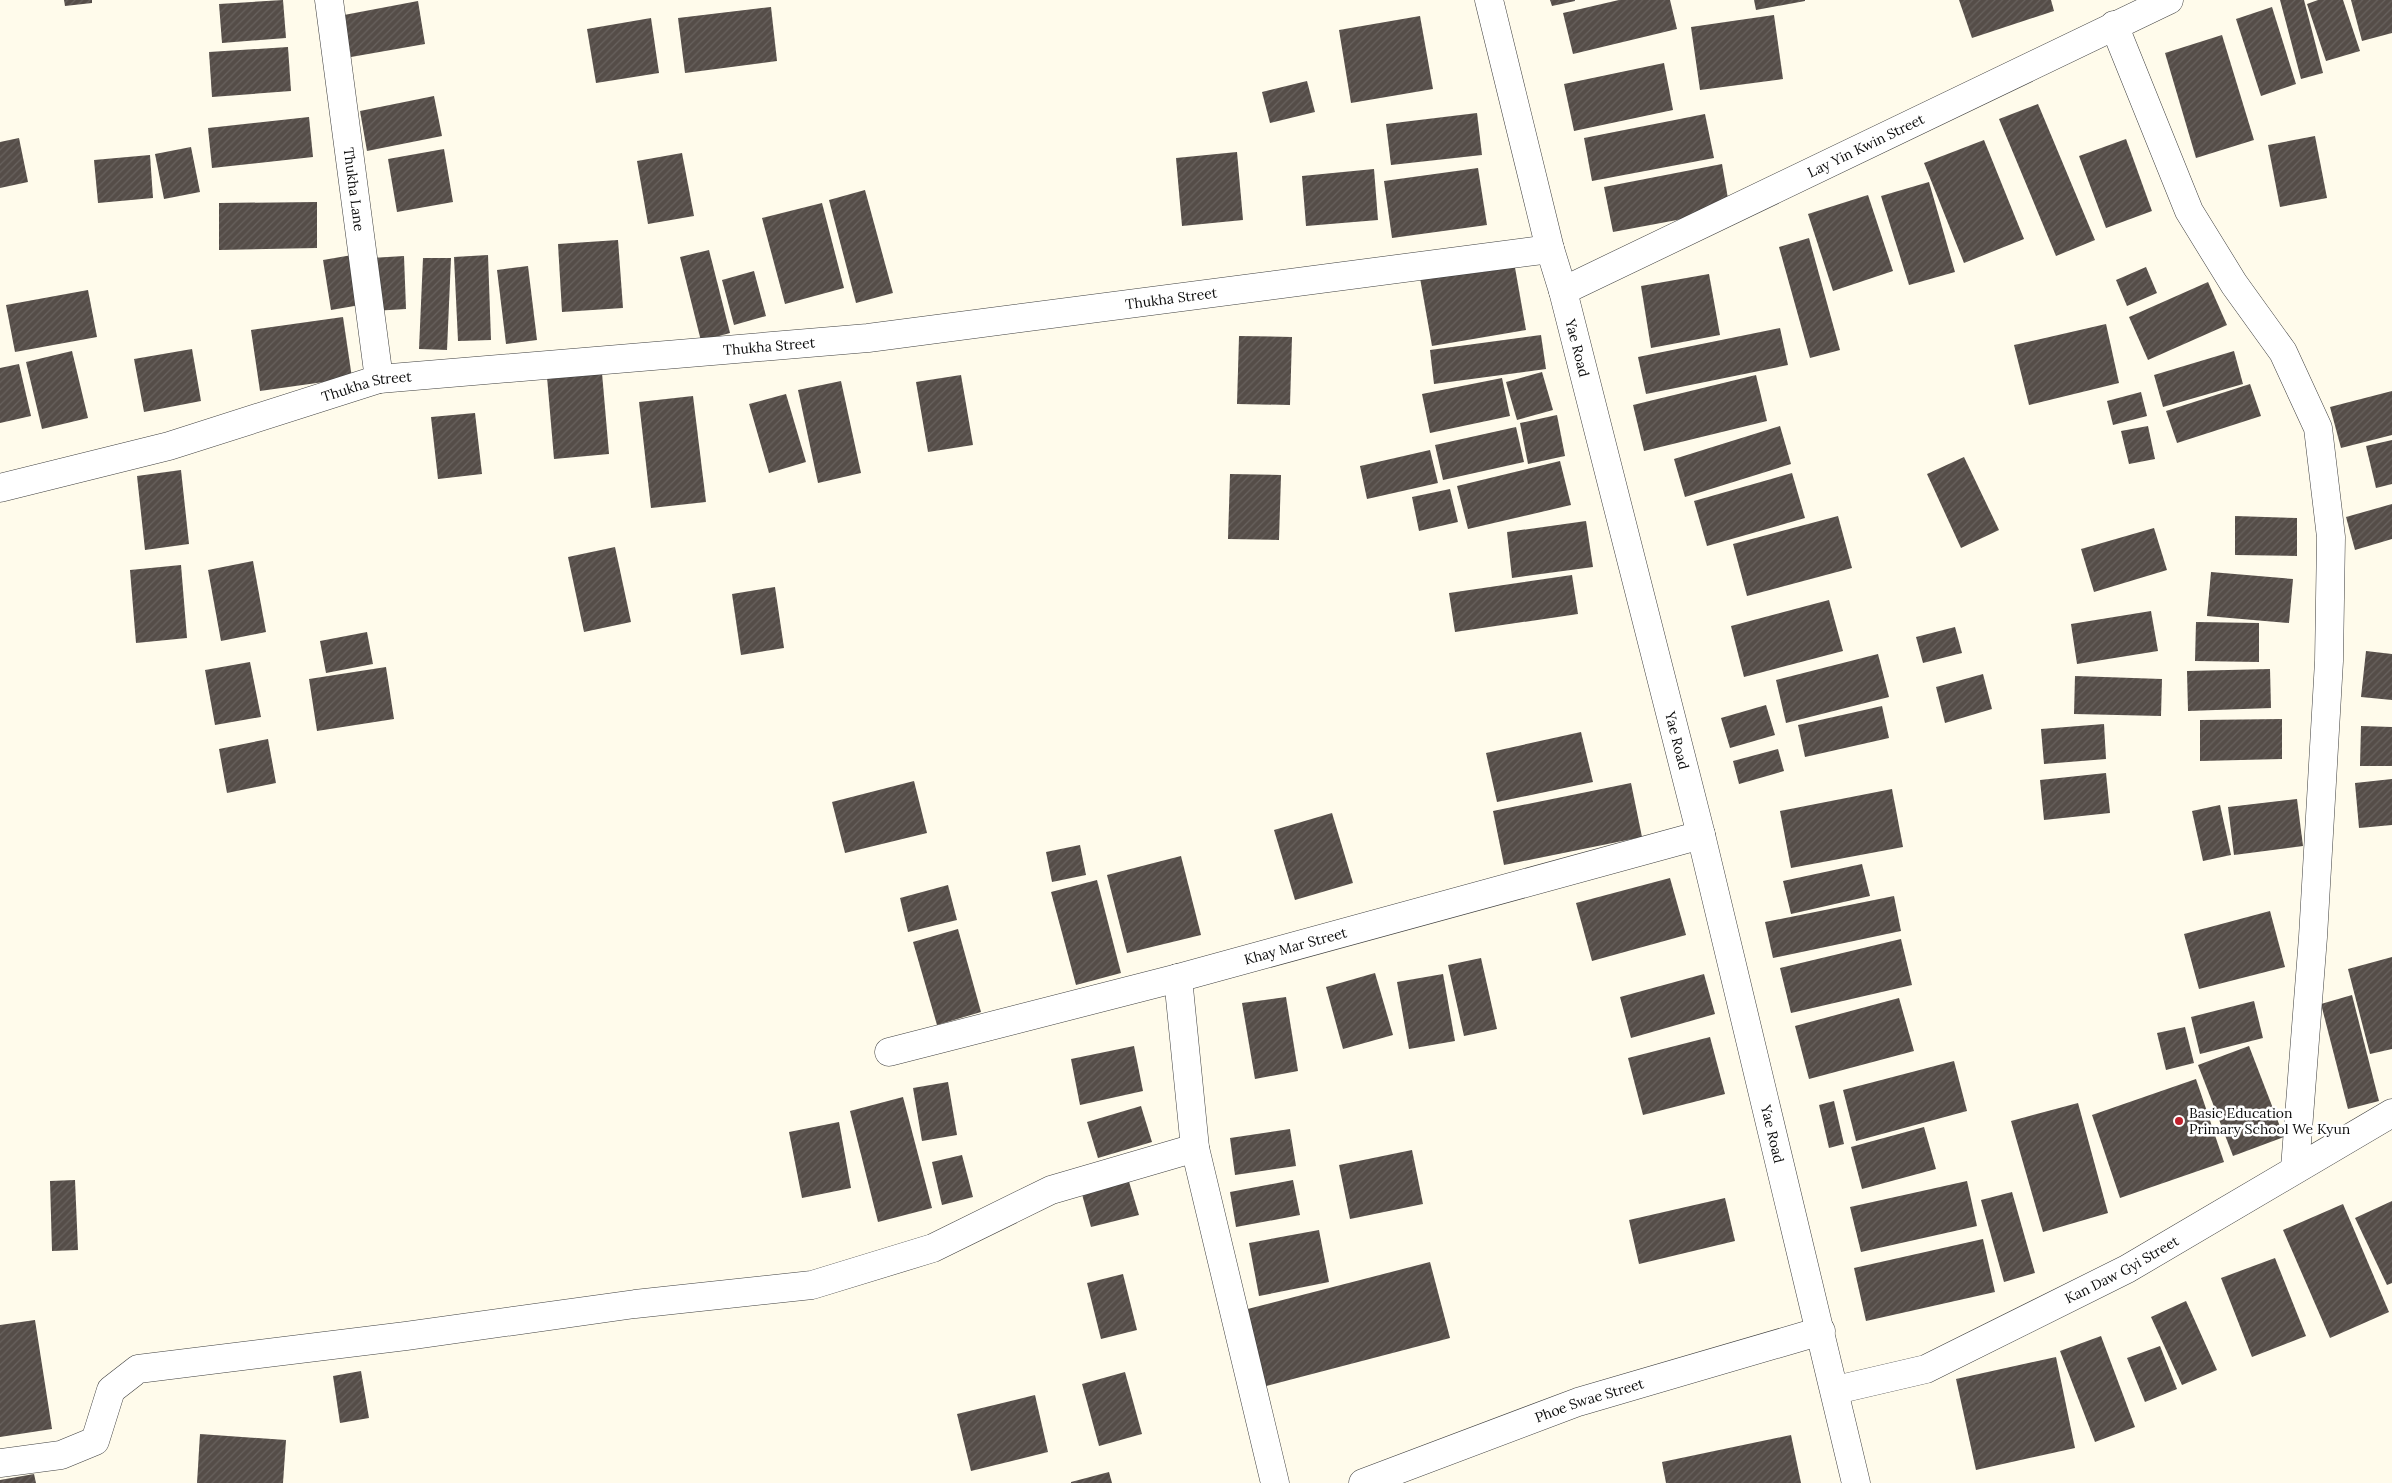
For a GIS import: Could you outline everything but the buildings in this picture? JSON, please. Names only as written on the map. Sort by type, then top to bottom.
[{"type":"street","name":"Thukha Lane","points":[[329,0],[379,379]]},
{"type":"street","name":"Yae Road","points":[[1489,0],[1550,250],[1563,291],[1701,835],[1836,1390],[1856,1483]]},
{"type":"street","name":"Lay Yin Kwin Street","points":[[1563,291],[2169,0]]},
{"type":"street","points":[[2114,25],[2189,211],[2234,284],[2283,352],[2318,428],[2331,537],[2329,661],[2313,937],[2295,1168]]},
{"type":"street","name":"Thukha Street","points":[[0,488],[169,446],[379,379],[868,338],[1550,250]]},
{"type":"street","name":"Khay Mar Street","points":[[889,1052],[1178,978],[1701,835]]},
{"type":"street","points":[[1178,978],[1195,1148],[1275,1483]]},
{"type":"street","name":"Kan Daw Gyi Street","points":[[1836,1390],[1926,1368],[2127,1269],[2295,1168],[2392,1113]]},
{"type":"street","points":[[0,1463],[61,1455],[95,1441],[111,1390],[138,1369],[406,1336],[636,1304],[812,1285],[933,1248],[1051,1190],[1195,1148]]},
{"type":"street","name":"Phoe Swae Street","points":[[1363,1483],[1578,1402],[1821,1331]]},
{"type":"place","name":"Basic Education Primary School We Kyun","points":[[2179,1121]]}]
